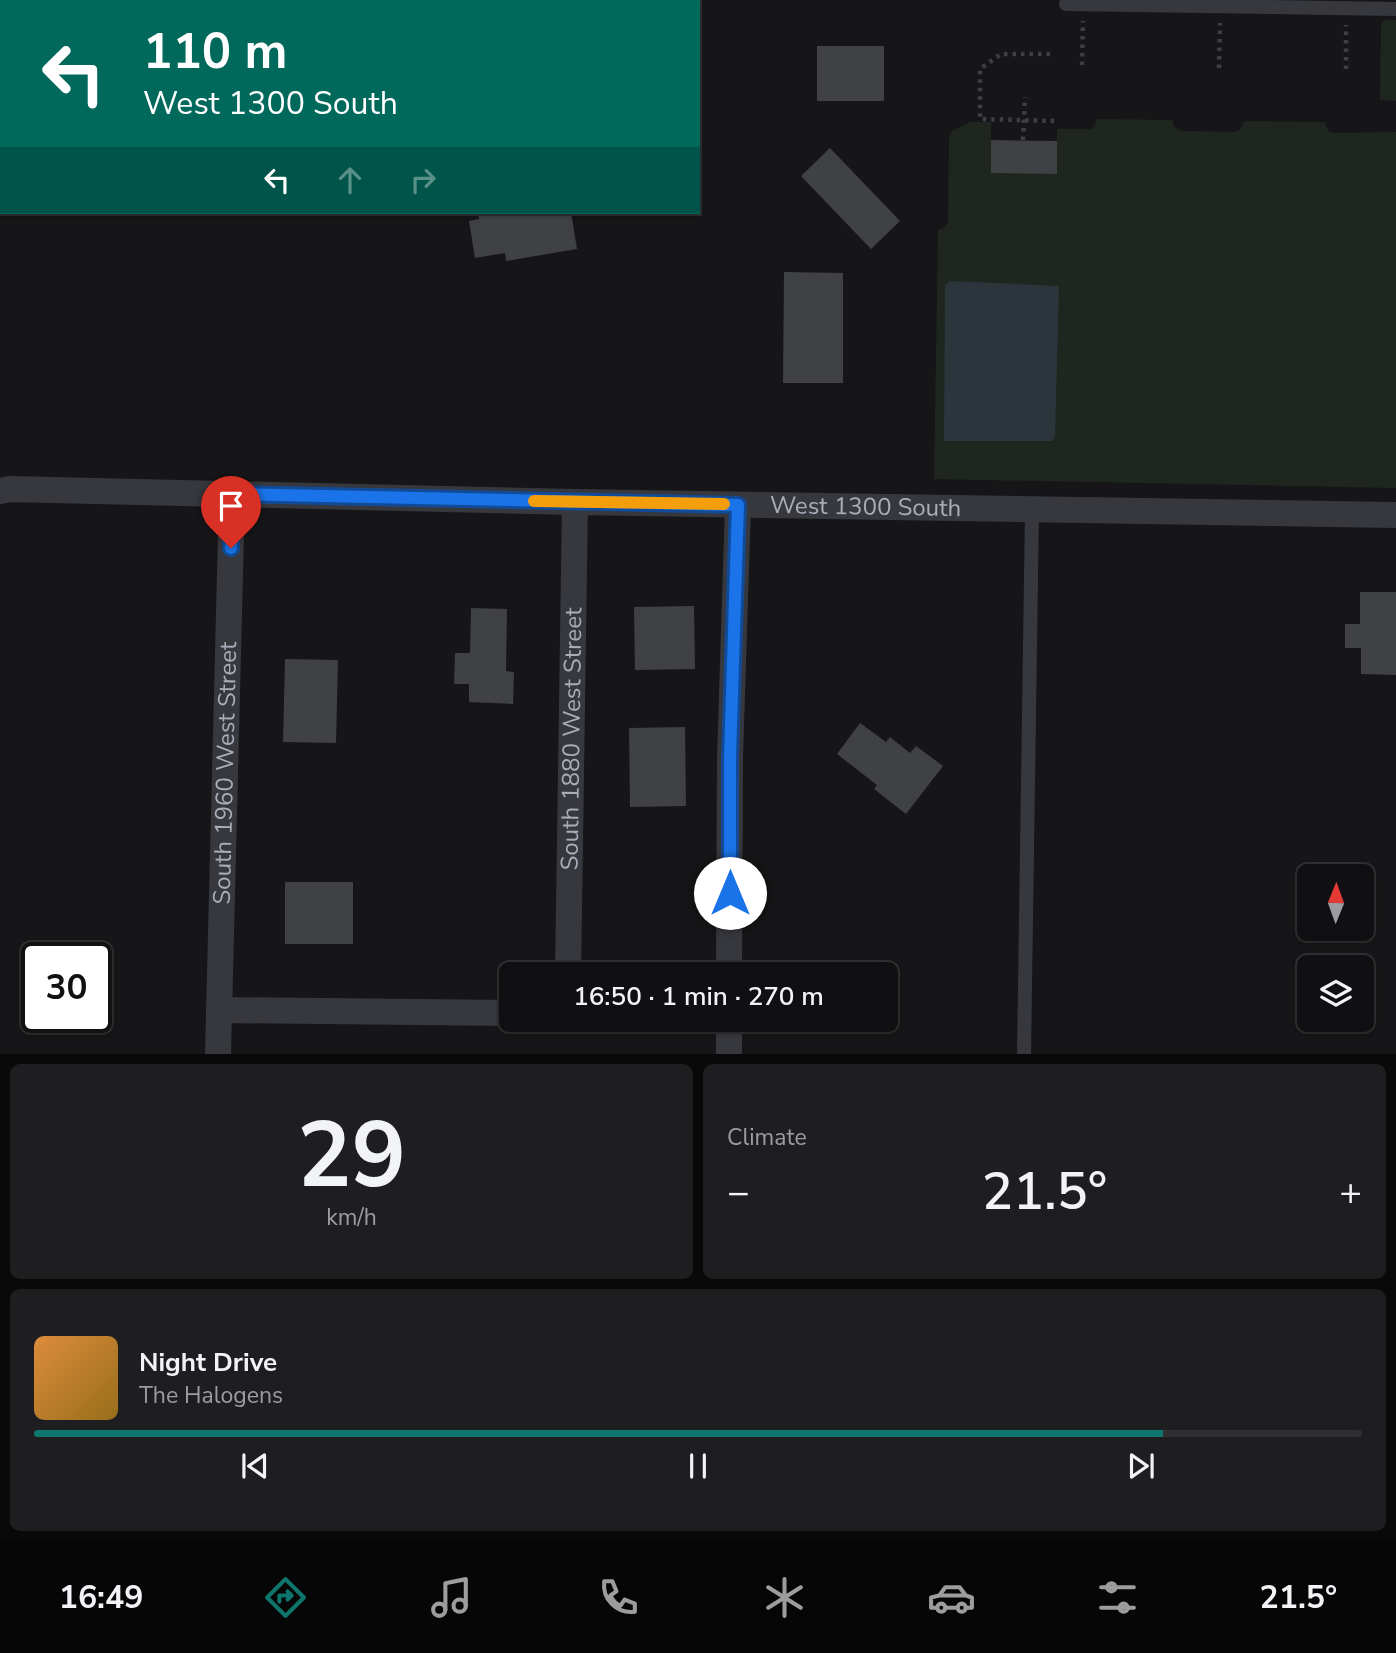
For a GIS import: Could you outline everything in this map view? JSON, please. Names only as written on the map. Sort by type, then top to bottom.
[{"type":"street","name":"West 1300 South","points":[[0,491],[10,489],[575,502],[1396,515]]},
{"type":"street","name":"South 1960 West Street","points":[[218,1054],[232,494]]},
{"type":"street","name":"South 1880 West Street","points":[[568,962],[575,502]]},
{"type":"street","points":[[729,962],[730,757],[738,505]]},
{"type":"street","points":[[219,1010],[499,1013]]},
{"type":"street","points":[[729,1032],[729,1054]]},
{"type":"lane","points":[[1066,0],[1066,4],[1396,9]]},
{"type":"lane","points":[[1024,1054],[1032,509]]},
{"type":"path","points":[[1082,65],[1083,17]]},
{"type":"path","points":[[1219,68],[1220,19]]},
{"type":"path","points":[[1346,21],[1346,69]]},
{"type":"path","points":[[1049,54],[1001,54],[981,69],[979,119],[1056,121]]},
{"type":"path","points":[[1023,140],[1024,97]]},
{"type":"shaded area","points":[[1386,20],[1396,20],[1396,101],[1380,100],[1381,24]]},
{"type":"shaded area","points":[[1096,119],[1173,120],[1173,126],[1181,131],[1235,132],[1241,129],[1244,121],[1325,122],[1328,131],[1333,133],[1396,132],[1396,488],[934,479],[938,230],[944,228],[948,222],[949,138],[952,131],[970,122],[991,122],[991,173],[1056,174],[1057,129],[1091,129]]},
{"type":"shaded area","points":[[950,281],[1059,286],[1055,436],[1052,441],[944,441],[945,285]]},
{"type":"building","points":[[817,46],[884,46],[884,101],[817,101]]},
{"type":"building","points":[[991,140],[1057,141],[1057,174],[991,173]]},
{"type":"building","points":[[830,148],[900,221],[871,249],[801,176]]},
{"type":"building","points":[[478,214],[571,214],[577,249],[506,261],[505,253],[475,258],[469,221],[479,219]]},
{"type":"building","points":[[784,272],[843,273],[843,383],[783,383]]},
{"type":"building","points":[[1360,592],[1396,592],[1396,675],[1361,674],[1361,648],[1345,648],[1345,624],[1360,624]]},
{"type":"building","points":[[694,606],[695,669],[635,670],[634,607]]},
{"type":"building","points":[[471,608],[507,609],[506,671],[514,672],[513,704],[469,702],[469,684],[454,684],[455,653],[470,653]]},
{"type":"building","points":[[285,659],[338,660],[336,743],[283,742]]},
{"type":"building","points":[[860,723],[886,742],[890,737],[910,753],[916,746],[943,766],[906,814],[874,789],[877,785],[837,754]]},
{"type":"building","points":[[685,727],[686,806],[630,807],[629,728]]},
{"type":"building","points":[[285,882],[353,882],[353,944],[285,944]]},
{"type":"slow traffic","points":[[534,501],[724,504]]},
{"type":"route","points":[[231,548],[232,494],[738,505],[730,757],[730,893]]}]
